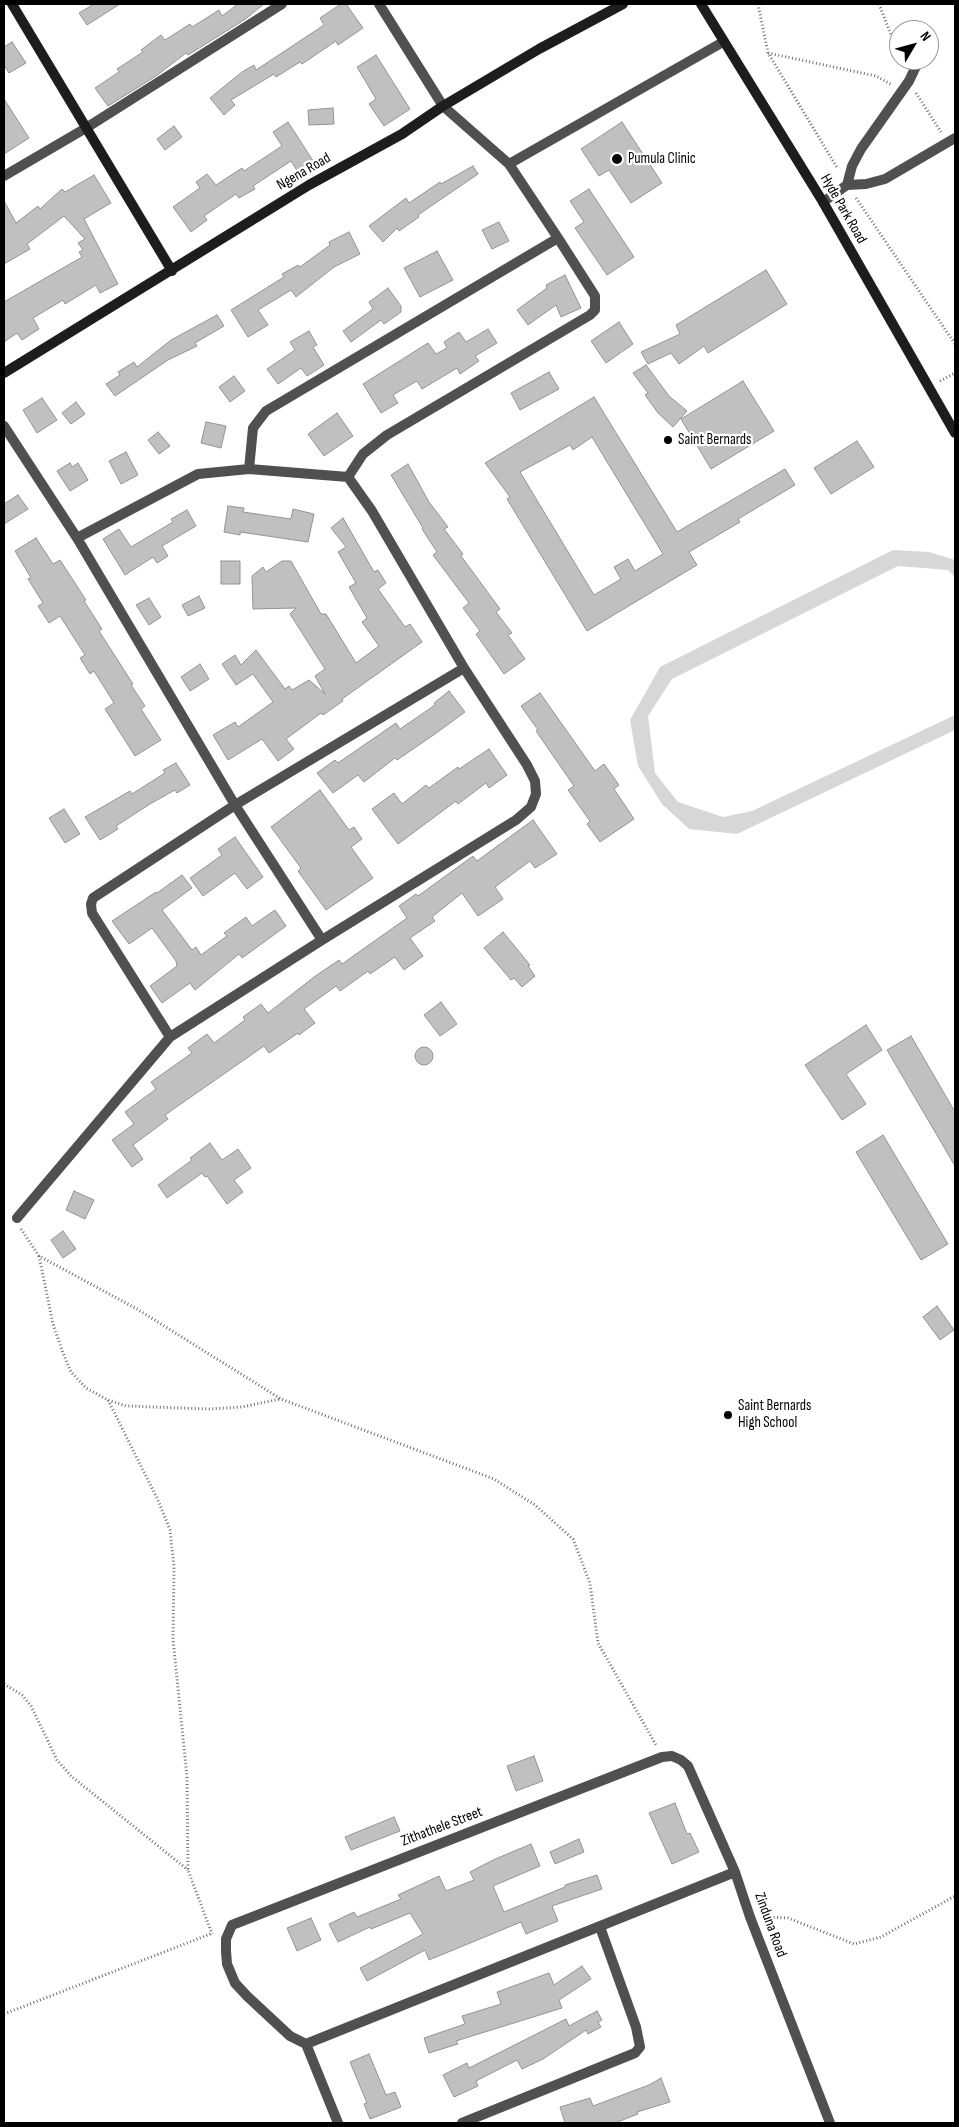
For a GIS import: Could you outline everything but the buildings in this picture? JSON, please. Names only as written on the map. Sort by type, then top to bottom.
[{"type":"street","points":[[12,4],[172,271]]},
{"type":"street","points":[[4,176],[86,128],[282,4]]},
{"type":"street","points":[[348,477],[363,454],[387,435],[590,315],[596,304],[594,296],[558,238],[509,164],[443,106],[379,4]]},
{"type":"street","name":"Ngena Road","points":[[4,373],[309,185],[402,134],[443,106],[539,49],[623,4]]},
{"type":"street","name":"Hyde Park Road","points":[[701,4],[822,202],[955,433]]},
{"type":"street","points":[[509,164],[723,42]]},
{"type":"street","points":[[848,185],[852,166],[861,149],[909,81],[914,70]]},
{"type":"street","points":[[822,202],[848,185],[866,184],[885,179],[952,141]]},
{"type":"street","points":[[249,469],[253,428],[266,411],[558,238]]},
{"type":"street","points":[[4,426],[77,538],[235,805],[322,940]]},
{"type":"street","points":[[77,538],[198,474],[249,469],[348,477]]},
{"type":"street","points":[[17,1218],[170,1037],[516,820],[531,807],[536,794],[535,781],[527,765],[464,668],[372,511],[348,477]]},
{"type":"street","points":[[170,1037],[92,913],[91,904],[93,898],[235,805],[464,668]]},
{"type":"street","name":"Zinduna Road","points":[[662,1757],[672,1756],[688,1766],[736,1872],[750,1917],[830,2123]]},
{"type":"street","name":"Zithathele Street","points":[[232,1925],[662,1757]]},
{"type":"street","points":[[306,2044],[736,1872]]},
{"type":"street","points":[[232,1925],[226,1939],[226,1951],[228,1964],[235,1983],[290,2036],[306,2044],[338,2123]]},
{"type":"street","points":[[462,2123],[635,2053],[640,2047],[636,2027],[600,1927]]},
{"type":"path","points":[[879,4],[889,30]]},
{"type":"path","points":[[768,53],[876,76],[890,83],[899,93]]},
{"type":"path","points":[[909,81],[952,141]]},
{"type":"path","points":[[17,1218],[23,1234],[39,1256],[53,1324],[71,1372],[86,1388],[108,1400],[126,1406],[209,1409],[242,1407],[281,1399]]},
{"type":"path","points":[[39,1256],[137,1309],[281,1399],[494,1479],[535,1504],[573,1539],[590,1583],[598,1643],[662,1757]]},
{"type":"path","points":[[108,1400],[158,1500],[170,1530],[174,1568],[173,1639],[187,1777],[188,1870],[212,1934]]},
{"type":"path","points":[[4,1684],[22,1695],[31,1706],[57,1760],[71,1776],[188,1870]]},
{"type":"path","points":[[750,1917],[788,1918],[854,1944],[881,1937],[955,1896]]},
{"type":"path","points":[[4,2014],[232,1925]]},
{"type":"shaded area","points":[[893,550],[929,552],[955,560],[955,577],[948,570],[898,566],[672,679],[648,716],[655,773],[678,802],[723,817],[752,811],[955,715],[955,730],[737,834],[689,829],[662,804],[638,766],[630,720],[660,667]]},
{"type":"place","name":"Pumula Clinic","points":[[617,159]]},
{"type":"place","name":"Saint Bernards","points":[[668,440]]},
{"type":"place","name":"Saint Bernards High School","points":[[728,1415]]}]
